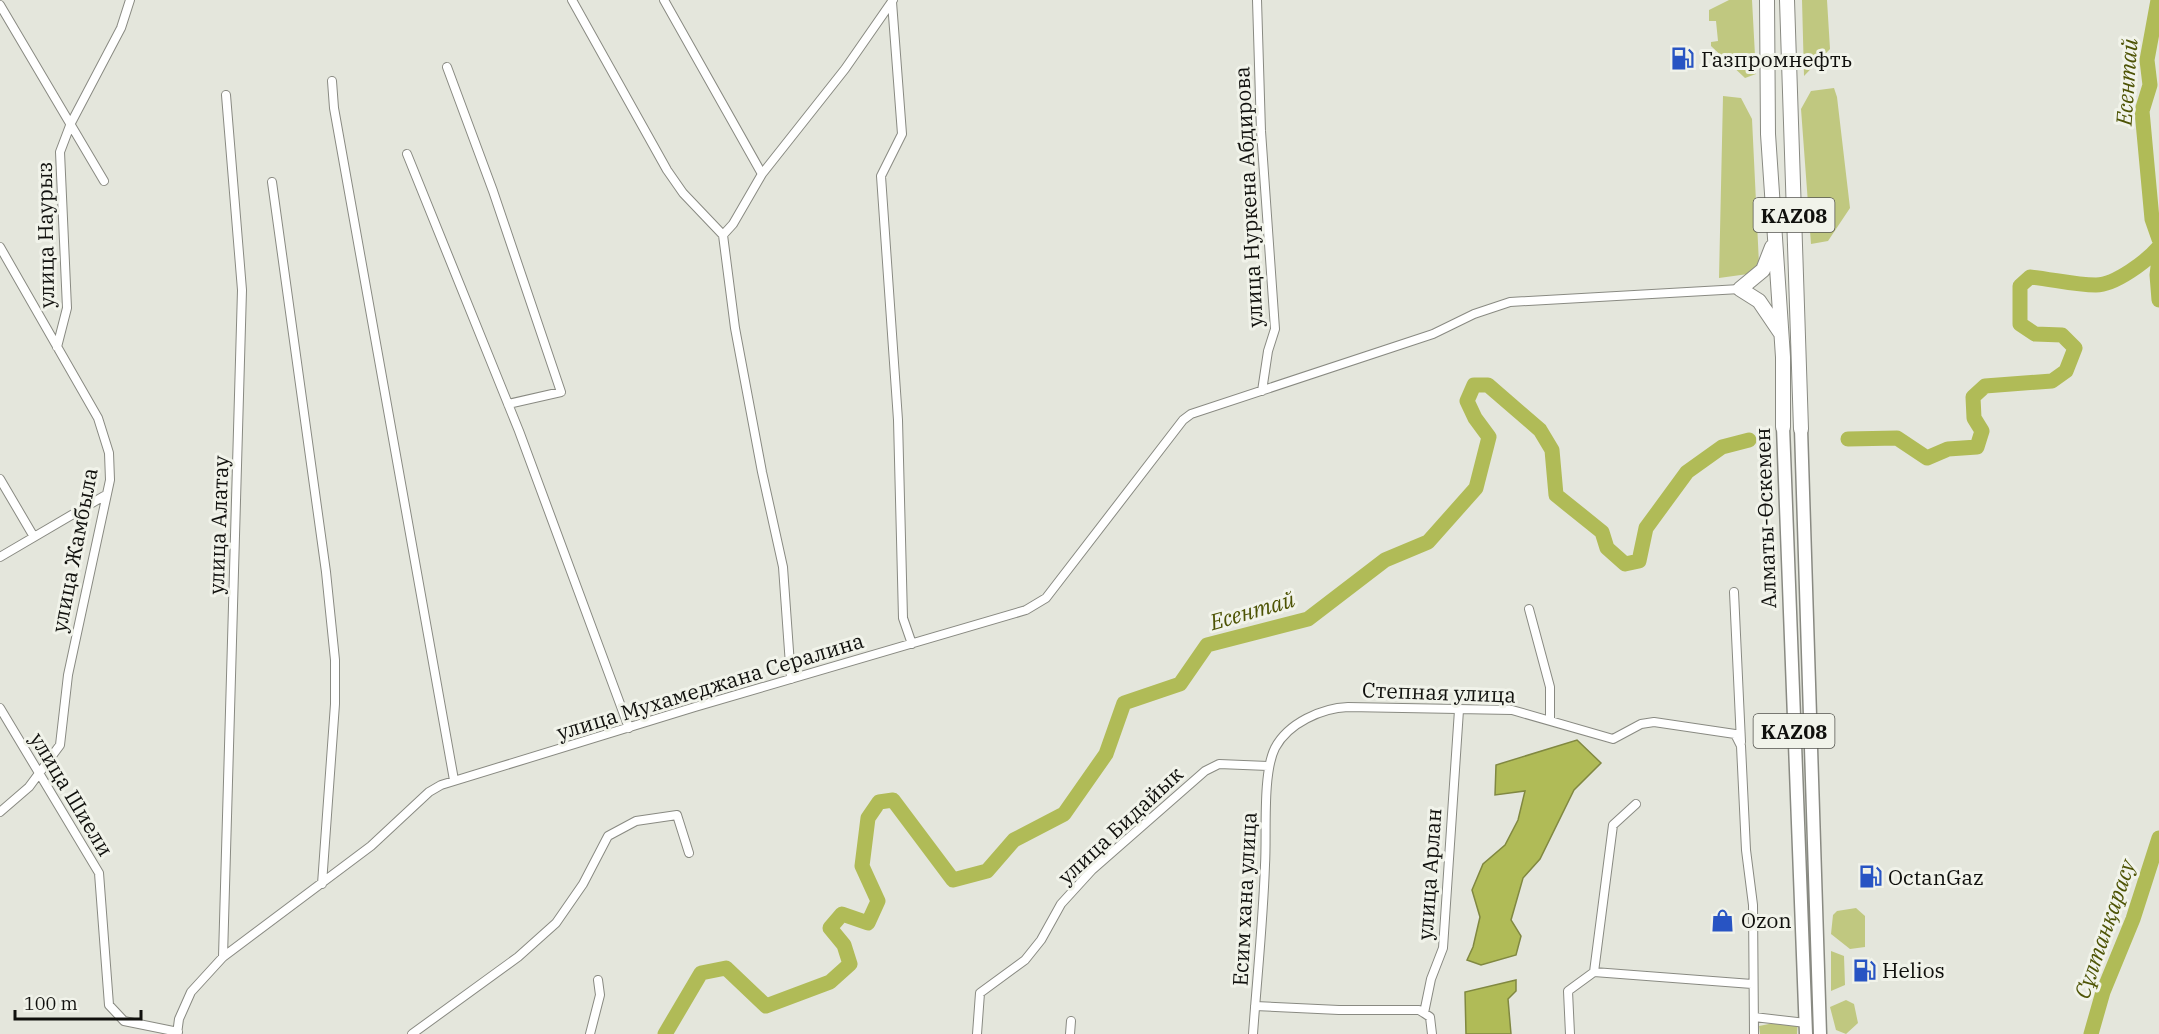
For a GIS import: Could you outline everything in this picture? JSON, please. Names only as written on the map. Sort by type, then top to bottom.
[{"type":"highway","name":"Алматы-Өскемен","points":[[1767,0],[1768,134],[1781,335],[1782,427],[1806,1029]]},
{"type":"highway","name":"Алматы-Өскемен","points":[[1787,0],[1820,1034]]},
{"type":"highway","points":[[1775,235],[1763,270],[1740,289],[1759,301],[1781,335]]},
{"type":"street","name":"улица Наурыз","points":[[57,347],[67,308],[60,152],[71,123],[121,28],[130,0]]},
{"type":"street","points":[[572,0],[667,170],[683,193],[723,235],[737,339],[783,567],[791,679]]},
{"type":"street","points":[[664,0],[762,174]]},
{"type":"street","name":"улица Нуркена Абдирова","points":[[1257,0],[1261,130],[1275,330],[1268,351],[1262,391]]},
{"type":"street","points":[[723,235],[733,224],[762,174],[845,69],[893,1]]},
{"type":"street","points":[[893,1],[902,134],[881,176],[898,420],[903,618],[912,644]]},
{"type":"street","points":[[0,5],[104,181]]},
{"type":"street","points":[[447,67],[493,191],[561,392],[508,404]]},
{"type":"street","points":[[332,81],[334,108],[454,780]]},
{"type":"street","name":"улица Алатау","points":[[223,957],[242,290],[226,95]]},
{"type":"street","points":[[407,154],[508,404],[629,728]]},
{"type":"street","points":[[272,182],[326,572],[334,660],[335,704],[322,884]]},
{"type":"street","name":"улица Жамбыла","points":[[0,247],[105,434],[109,453],[110,480],[104,496],[68,675],[60,745],[29,787],[0,812]]},
{"type":"street","name":"улица Мухамеджана Сералина","points":[[178,1033],[179,1020],[191,992],[223,957],[371,846],[429,792],[454,780],[1026,610],[1046,598],[1183,420],[1191,414],[1433,334],[1474,314],[1510,302],[1740,289]]},
{"type":"street","points":[[0,478],[34,537]]},
{"type":"street","points":[[0,557],[104,496]]},
{"type":"street","points":[[1734,592],[1746,850],[1753,905],[1754,1034]]},
{"type":"street","points":[[1529,609],[1550,687],[1550,719]]},
{"type":"street","name":"улица Шиели","points":[[0,708],[99,873],[108,1005],[124,1021],[178,1033]]},
{"type":"street","name":"Степная улица","points":[[1268,766],[1275,746],[1287,734],[1302,721],[1330,708],[1512,710],[1550,719],[1595,735],[1613,738],[1641,724],[1654,722],[1679,728],[1735,734],[1741,746]]},
{"type":"street","name":"улица Арлан","points":[[1424,1013],[1431,979],[1443,948],[1459,710]]},
{"type":"street","name":"улица Бидайык","points":[[977,1034],[980,993],[1024,960],[1041,940],[1061,904],[1092,870],[1205,771],[1219,764],[1268,766]]},
{"type":"street","name":"Есим хана улица","points":[[1253,1034],[1265,868],[1268,766]]},
{"type":"street","points":[[1594,972],[1613,825],[1636,804]]},
{"type":"street","points":[[412,1034],[518,957],[556,923],[583,884],[608,836],[636,821],[677,815],[688,853]]},
{"type":"street","points":[[1570,1034],[1568,991],[1594,972],[1752,984]]},
{"type":"street","points":[[590,1034],[600,995],[598,980]]},
{"type":"street","points":[[1255,1006],[1339,1010],[1419,1010],[1430,1017],[1432,1034]]},
{"type":"street","points":[[1754,1017],[1806,1029]]},
{"type":"street","points":[[1070,1034],[1071,1020]]},
{"type":"shaded area","points":[[1729,0],[1752,0],[1756,74],[1745,78],[1711,46],[1711,42],[1718,41],[1716,21],[1709,21],[1709,10]]},
{"type":"shaded area","points":[[1802,0],[1827,0],[1830,49],[1804,76]]},
{"type":"shaded area","points":[[1834,88],[1850,208],[1828,241],[1811,244],[1801,109],[1811,91]]},
{"type":"shaded area","points":[[1723,96],[1741,98],[1752,119],[1759,264],[1748,274],[1719,278]]},
{"type":"shaded area","points":[[1577,740],[1601,763],[1574,790],[1540,859],[1523,878],[1511,920],[1521,936],[1516,955],[1481,965],[1467,960],[1473,947],[1480,917],[1472,890],[1483,864],[1505,845],[1518,820],[1525,791],[1495,795],[1496,765]]},
{"type":"shaded area","points":[[1856,908],[1865,916],[1865,947],[1850,949],[1831,934],[1833,915],[1837,911]]},
{"type":"shaded area","points":[[1831,951],[1844,956],[1845,985],[1831,991]]},
{"type":"shaded area","points":[[1516,980],[1516,991],[1508,999],[1511,1034],[1466,1034],[1465,992]]},
{"type":"shaded area","points":[[1846,1000],[1854,1004],[1858,1023],[1846,1034],[1836,1030],[1830,1007]]},
{"type":"shaded area","points":[[1798,1018],[1797,1034],[1760,1034],[1759,1026]]},
{"type":"waterway","name":"Есентай","points":[[2158,0],[2147,60],[2150,85],[2142,111],[2152,219],[2159,239]]},
{"type":"waterway","name":"Есентай","points":[[1848,439],[1897,438],[1927,458],[1948,449],[1977,447],[1982,431],[1974,418],[1973,397],[1985,386],[2052,381],[2066,371],[2075,348],[2062,335],[2035,334],[2020,324],[2020,286],[2030,277],[2080,284],[2104,284],[2130,271],[2159,247]]},
{"type":"waterway","name":"Сұлтанқарасу","points":[[2159,259],[2157,275],[2159,300]]},
{"type":"waterway","name":"Есентай","points":[[665,1034],[701,973],[726,968],[766,1006],[830,982],[850,964],[844,945],[830,928],[842,914],[868,923],[878,901],[862,866],[868,818],[879,802],[893,800],[953,880],[987,871],[1014,840],[1064,814],[1106,754],[1124,703],[1180,684],[1207,645],[1308,619],[1385,560],[1428,542],[1476,488],[1489,437],[1475,418],[1467,401],[1474,385],[1488,385],[1540,430],[1552,450],[1556,495],[1602,532],[1607,548],[1625,564],[1639,561],[1646,528],[1687,472],[1722,447],[1749,440]]},
{"type":"waterway","name":"Сұлтанқарасу","points":[[2091,1034],[2103,992],[2133,919],[2159,838]]},
{"type":"place","name":"Газпромнефть","points":[[1683,59]]},
{"type":"place","name":"OctanGaz","points":[[1870,877]]},
{"type":"place","name":"Ozon","points":[[1723,920]]},
{"type":"place","name":"Helios","points":[[1864,970]]}]
